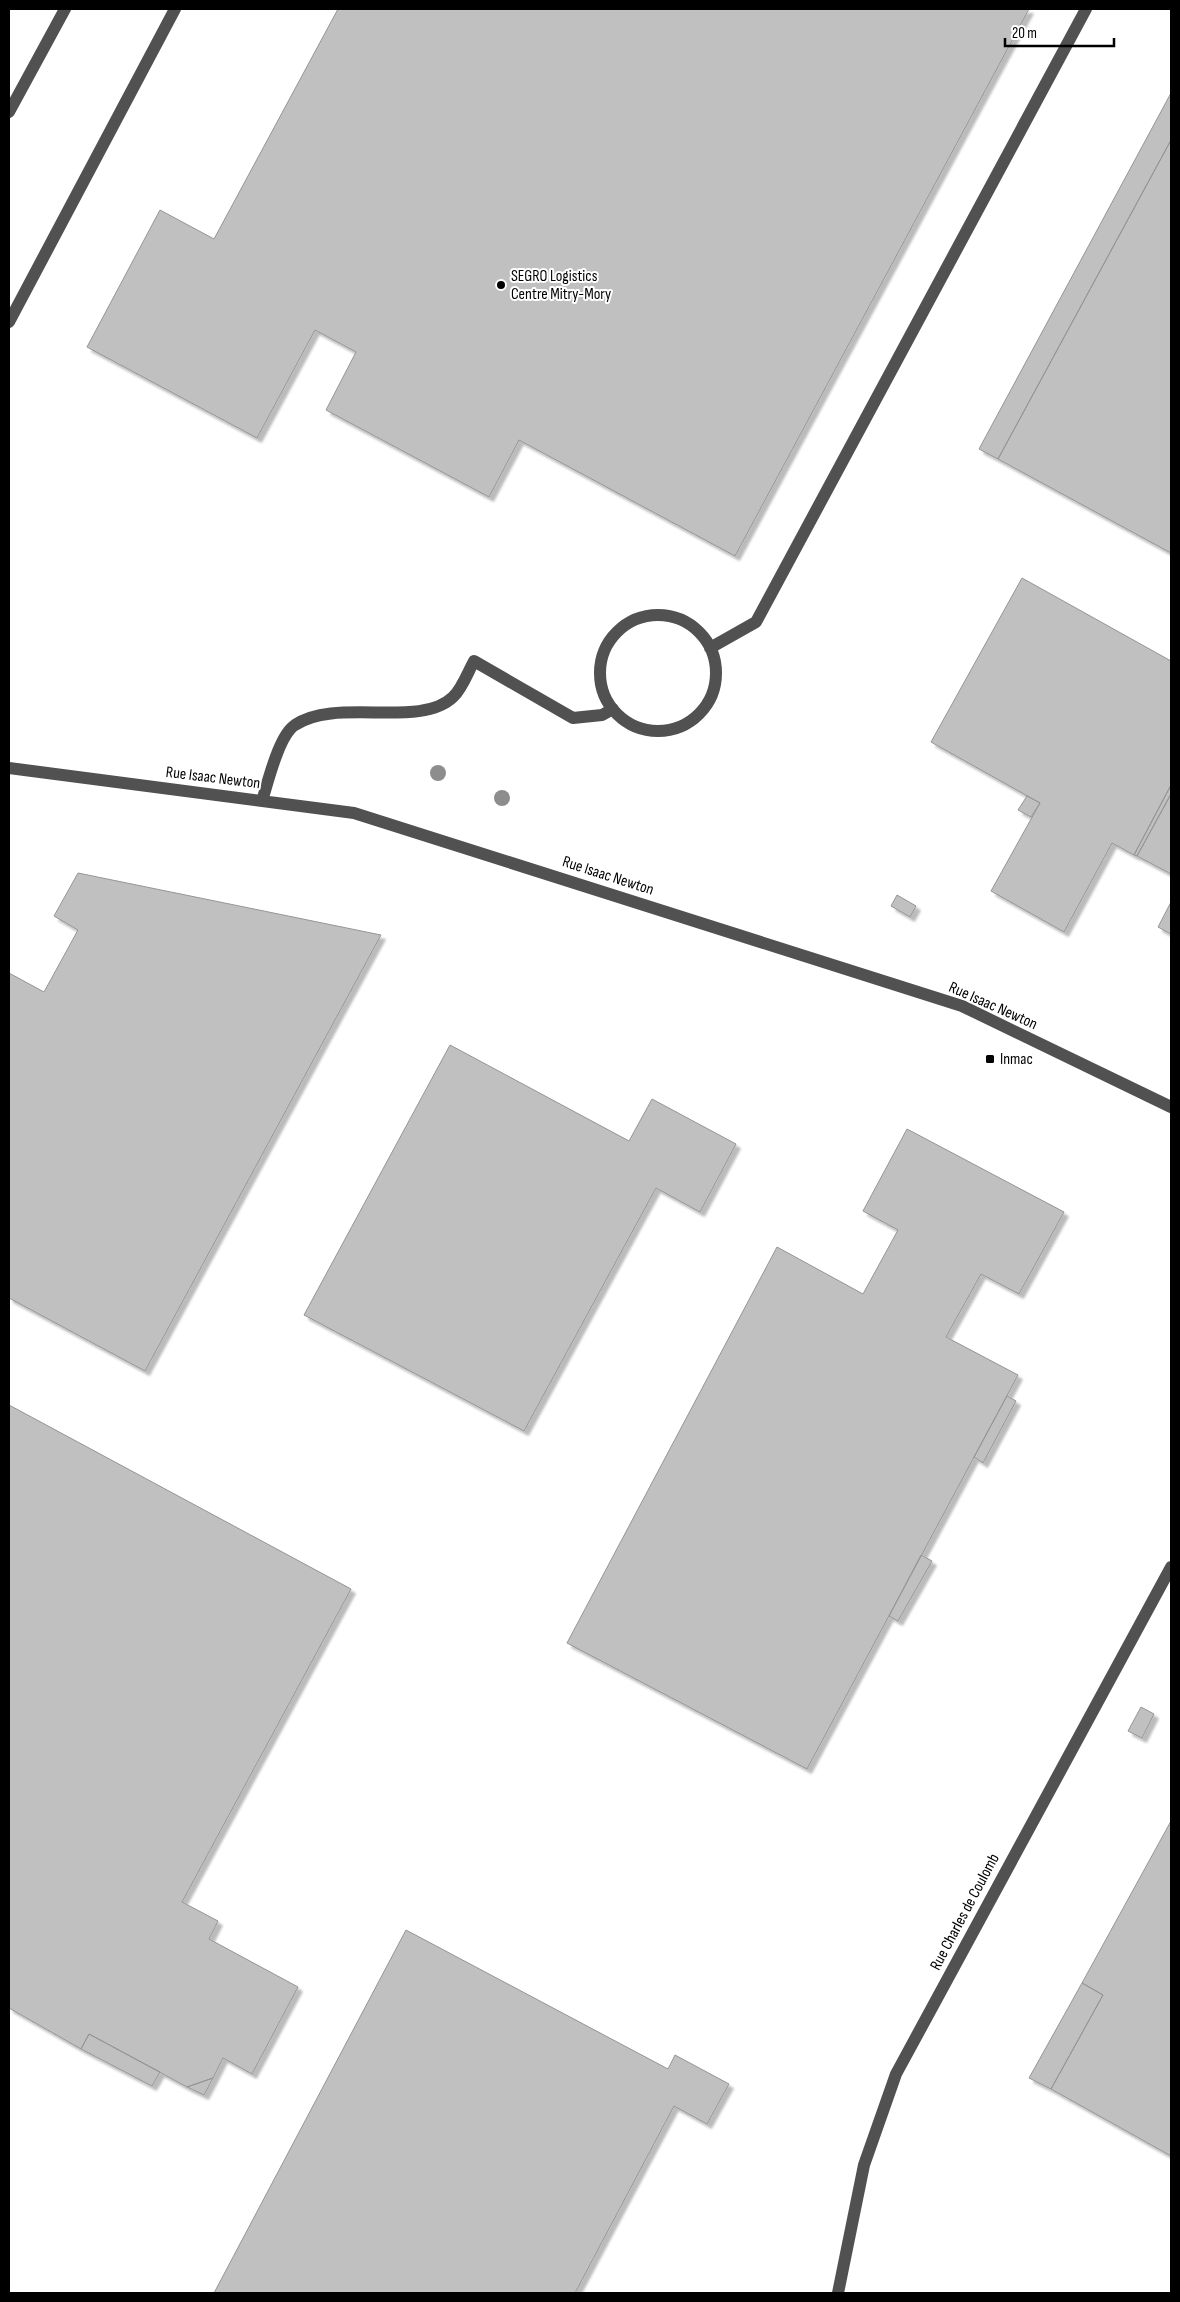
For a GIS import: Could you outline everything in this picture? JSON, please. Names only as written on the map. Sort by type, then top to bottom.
[{"type":"street","points":[[9,112],[64,9]]},
{"type":"street","points":[[9,322],[175,9]]},
{"type":"street","points":[[710,648],[756,622],[1086,9]]},
{"type":"street","points":[[660,614],[678,618],[695,627],[708,641],[710,648],[715,659],[716,678],[711,696],[701,713],[685,724],[670,730],[653,731],[636,727],[622,718],[613,709],[603,691],[600,675],[602,656],[611,639],[624,626],[641,617],[660,614]]},
{"type":"street","points":[[262,801],[280,743],[294,725],[327,713],[421,710],[440,707],[454,697],[474,661],[573,718],[602,715],[613,709]]},
{"type":"street","name":"Rue Isaac Newton","points":[[9,768],[354,812],[962,1006],[1171,1107]]},
{"type":"street","name":"Rue Charles de Coulomb","points":[[838,2293],[864,2165],[896,2074],[1171,1566]]},
{"type":"building","name":"SEGRO Logistics Centre Mitry-Mory","points":[[338,9],[1029,9],[735,556],[519,440],[489,497],[326,410],[356,352],[315,330],[257,438],[87,347],[160,210],[214,239]]},
{"type":"building","points":[[1171,93],[1171,140],[998,459],[979,449]]},
{"type":"building","points":[[1171,140],[1171,553],[998,459]]},
{"type":"building","points":[[1022,578],[1171,661],[1171,785],[1134,855],[1112,843],[1064,932],[991,891],[1040,803],[931,742]]},
{"type":"building","points":[[1171,785],[1171,794],[1137,856],[1134,855]]},
{"type":"building","points":[[1171,794],[1171,874],[1137,856]]},
{"type":"building","points":[[1027,796],[1040,803],[1031,817],[1018,810]]},
{"type":"building","points":[[78,873],[381,935],[145,1371],[9,1298],[9,973],[44,992],[78,930],[54,916]]},
{"type":"building","points":[[897,895],[916,906],[910,917],[891,906]]},
{"type":"building","points":[[1171,902],[1171,934],[1158,927]]},
{"type":"building","points":[[450,1045],[629,1141],[652,1099],[736,1144],[700,1212],[656,1188],[524,1431],[304,1315]]},
{"type":"building","points":[[907,1129],[1064,1212],[1019,1294],[981,1274],[946,1337],[1018,1375],[807,1769],[567,1643],[777,1247],[863,1294],[898,1230],[863,1211]]},
{"type":"building","points":[[1007,1396],[1016,1401],[983,1463],[974,1457]]},
{"type":"building","points":[[9,1405],[351,1589],[182,1902],[218,1921],[209,1939],[298,1987],[252,2074],[223,2058],[213,2078],[187,2087],[89,2034],[81,2049],[9,2008]]},
{"type":"building","points":[[921,1555],[932,1561],[898,1621],[889,1616]]},
{"type":"building","points":[[1141,1707],[1154,1714],[1142,1738],[1128,1731]]},
{"type":"building","points":[[1171,1821],[1171,2156],[1051,2089],[1103,1995],[1082,1983]]},
{"type":"building","points":[[406,1930],[668,2069],[675,2055],[729,2084],[707,2124],[674,2106],[575,2293],[214,2293]]},
{"type":"building","points":[[1082,1983],[1103,1995],[1051,2089],[1029,2078]]},
{"type":"building","points":[[89,2034],[160,2072],[152,2086],[81,2049]]},
{"type":"building","points":[[213,2078],[204,2095],[187,2087]]},
{"type":"place","name":"SEGRO Logistics Centre Mitry-Mory","points":[[501,285]]},
{"type":"place","name":"Inmac","points":[[990,1059]]}]
